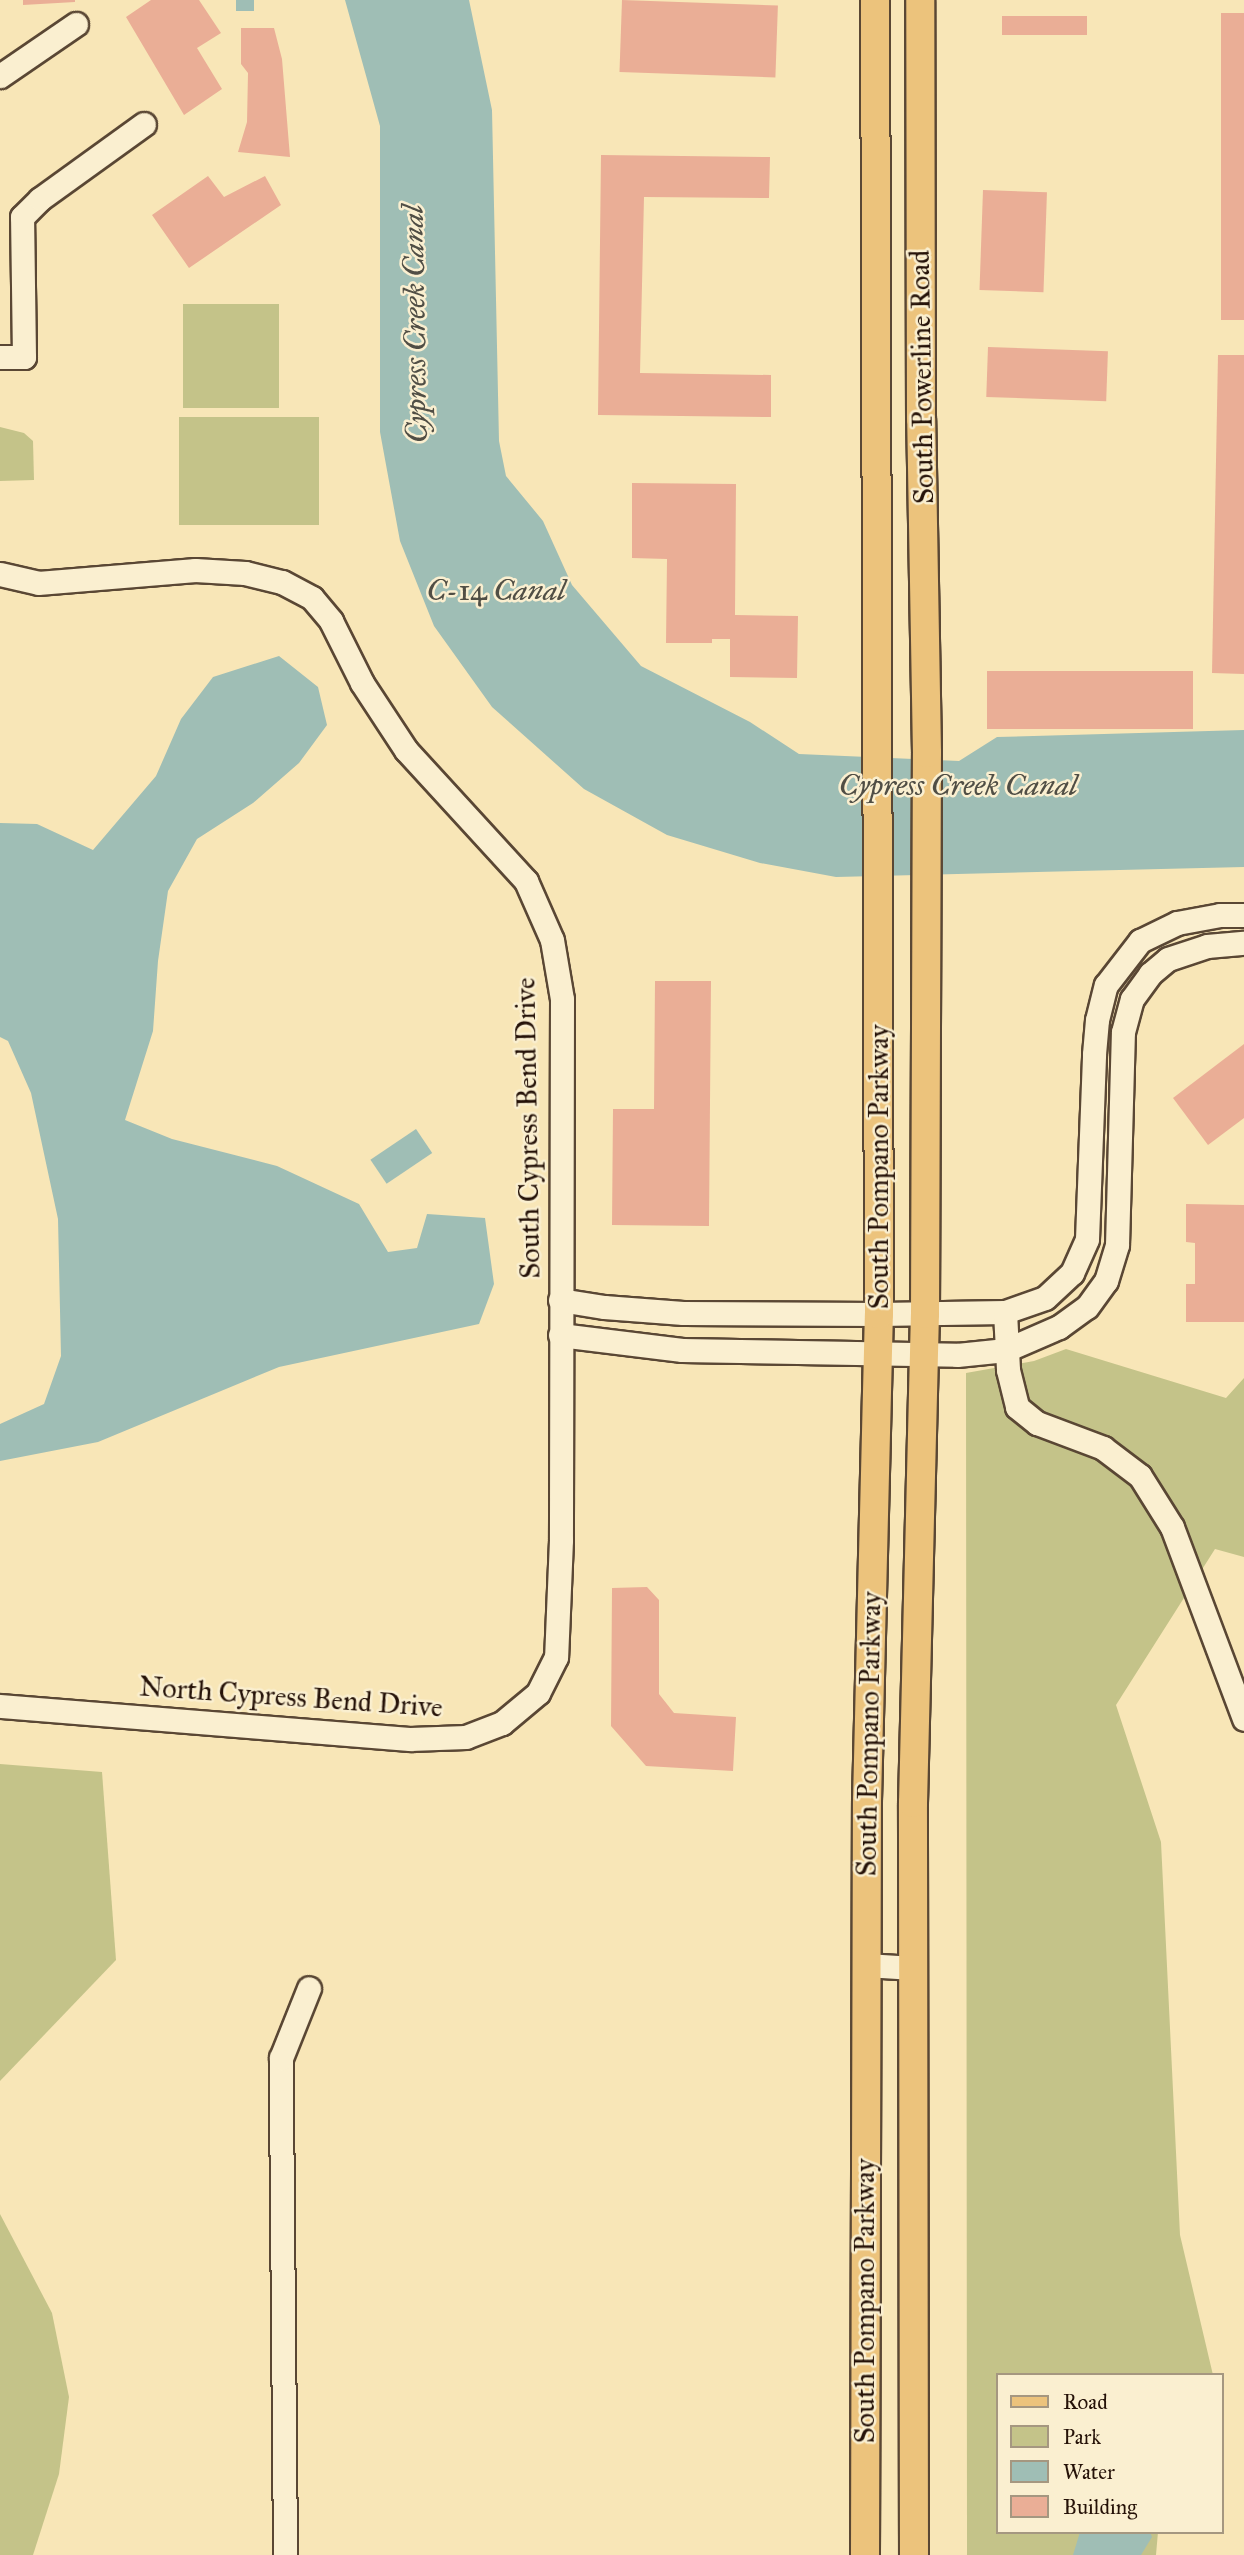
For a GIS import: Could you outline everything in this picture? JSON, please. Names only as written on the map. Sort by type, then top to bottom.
[{"type":"main road","name":"South Powerline Road","points":[[875,0],[874,418],[880,912]]},
{"type":"main road","name":"South Powerline Road","points":[[920,0],[926,914]]},
{"type":"main road","name":"South Pompano Parkway","points":[[865,2555],[865,1965],[879,1314],[880,912]]},
{"type":"main road","name":"South Pompano Parkway","points":[[914,2555],[913,1803],[925,1314],[926,914]]},
{"type":"street","points":[[0,76],[76,24]]},
{"type":"street","points":[[0,357],[24,357],[22,217],[40,199],[144,124]]},
{"type":"street","name":"South Cypress Bend Drive","points":[[0,574],[38,583],[195,570],[245,573],[282,582],[312,598],[331,621],[362,682],[406,750],[526,881],[552,940],[562,999],[560,1300]]},
{"type":"street","points":[[560,1300],[604,1307],[683,1313],[925,1314],[1005,1312],[1045,1298],[1072,1273],[1087,1239],[1094,1054],[1097,1020],[1106,985],[1140,942],[1177,923],[1220,915],[1244,915]]},
{"type":"street","points":[[560,1335],[682,1350],[878,1355],[1006,1350],[1059,1327],[1087,1307],[1106,1281],[1117,1245],[1123,1032],[1132,999],[1150,974],[1168,959],[1207,946],[1244,943]]},
{"type":"street","name":"North Cypress Bend Drive","points":[[0,1706],[410,1739],[466,1737],[502,1723],[538,1693],[549,1676],[556,1657],[561,1540],[560,1300]]},
{"type":"street","points":[[1005,1312],[1006,1350],[1017,1407],[1037,1423],[1103,1448],[1140,1476],[1172,1527],[1244,1719]]},
{"type":"street","points":[[865,1965],[914,1968]]},
{"type":"street","points":[[285,2555],[281,2058],[309,1988]]},
{"type":"green space","points":[[183,304],[279,304],[279,408],[183,408]]},
{"type":"green space","points":[[179,417],[319,417],[319,525],[179,525]]},
{"type":"green space","points":[[0,427],[24,433],[33,441],[34,480],[0,481]]},
{"type":"green space","points":[[1066,1349],[1226,1398],[1244,1378],[1244,1557],[1215,1549],[1116,1705],[1161,1842],[1180,2235],[1213,2373],[996,2373],[996,2534],[1158,2534],[1156,2555],[967,2555],[966,1373],[1034,1361]]},
{"type":"green space","points":[[0,1764],[102,1772],[116,1960],[0,2081]]},
{"type":"green space","points":[[0,2214],[52,2313],[69,2397],[59,2474],[33,2555],[0,2555]]},
{"type":"water","points":[[236,0],[254,0],[254,11],[236,11]]},
{"type":"water","name":"C-14 Canal","points":[[345,0],[469,0],[492,110],[499,441],[506,476],[543,521],[572,585],[641,666],[750,722],[799,754],[959,761],[997,737],[1244,730],[1244,867],[836,877],[760,863],[667,835],[584,789],[492,707],[434,626],[400,541],[380,432],[380,126]]},
{"type":"water","points":[[279,656],[318,687],[327,725],[299,763],[253,803],[197,839],[168,891],[158,961],[153,1031],[125,1120],[172,1139],[277,1166],[359,1204],[388,1252],[417,1248],[427,1214],[485,1218],[494,1284],[479,1324],[279,1367],[98,1442],[0,1461],[0,1424],[44,1404],[61,1356],[58,1219],[31,1093],[8,1041],[0,1037],[0,823],[37,824],[93,850],[156,776],[181,719],[213,677]]},
{"type":"water","points":[[416,1129],[432,1153],[387,1184],[370,1160]]},
{"type":"water","points":[[1079,2534],[1151,2534],[1152,2537],[1141,2555],[1073,2555]]},
{"type":"building","points":[[23,0],[75,0],[75,2],[23,5]]},
{"type":"building","points":[[151,0],[199,0],[221,33],[197,48],[222,89],[184,115],[126,17]]},
{"type":"building","points":[[622,0],[778,5],[775,77],[619,72]]},
{"type":"building","points":[[1221,13],[1244,13],[1244,320],[1221,320]]},
{"type":"building","points":[[1002,16],[1087,16],[1087,35],[1002,35]]},
{"type":"building","points":[[241,28],[274,28],[282,59],[290,157],[238,152],[247,122],[248,73],[241,64]]},
{"type":"building","points":[[601,155],[770,157],[769,198],[644,197],[640,373],[771,375],[771,417],[598,415]]},
{"type":"building","points":[[208,176],[224,197],[265,176],[281,205],[189,268],[152,215]]},
{"type":"building","points":[[983,190],[1047,192],[1043,292],[980,290]]},
{"type":"building","points":[[988,347],[1108,351],[1106,401],[986,397]]},
{"type":"building","points":[[1218,355],[1244,355],[1244,674],[1212,673]]},
{"type":"building","points":[[632,483],[736,484],[735,615],[798,616],[797,678],[730,677],[730,639],[712,639],[712,643],[666,643],[667,559],[632,558]]},
{"type":"building","points":[[987,671],[1193,671],[1193,729],[987,729]]},
{"type":"building","points":[[655,981],[711,981],[709,1226],[612,1225],[613,1109],[654,1109]]},
{"type":"building","points":[[1244,1044],[1244,1118],[1208,1145],[1173,1098]]},
{"type":"building","points":[[1186,1204],[1244,1205],[1244,1322],[1186,1322],[1186,1284],[1195,1284],[1195,1243],[1186,1242]]},
{"type":"building","points":[[647,1587],[659,1600],[659,1694],[674,1713],[736,1717],[733,1771],[646,1766],[611,1726],[612,1588]]},
{"type":"water label","name":"Cypress Creek Canal","points":[[415,324]]},
{"type":"water label","name":"Cypress Creek Canal","points":[[958,785]]}]
